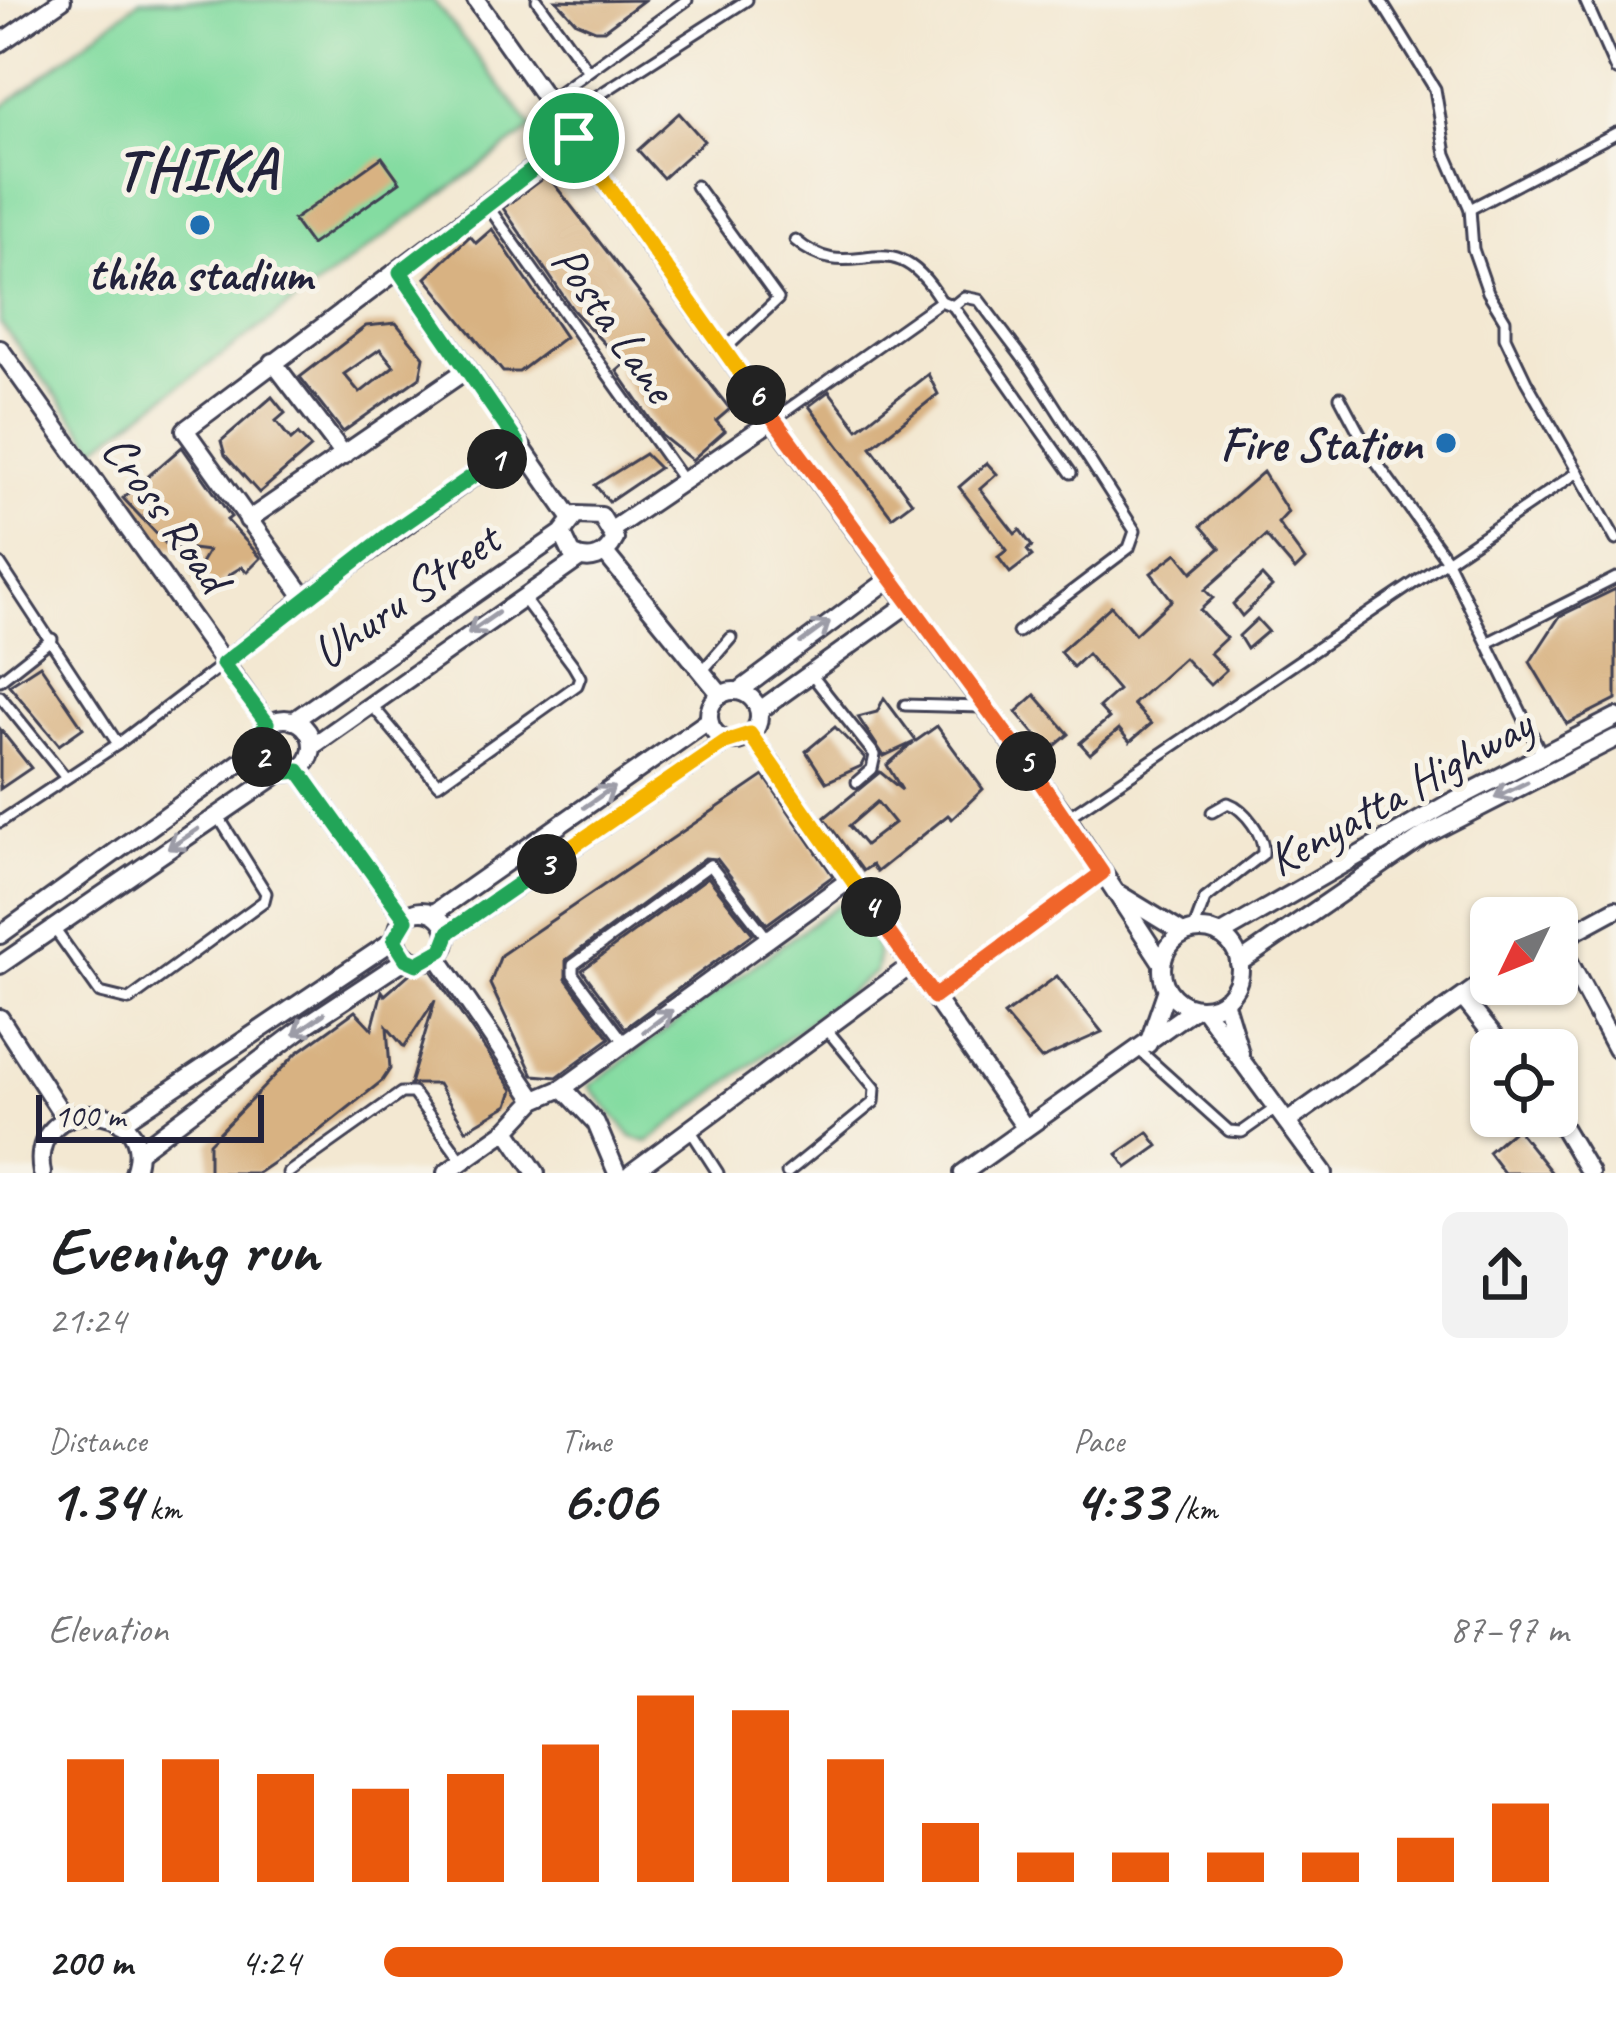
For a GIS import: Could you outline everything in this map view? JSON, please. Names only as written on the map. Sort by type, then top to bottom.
[{"type":"street","points":[[0,43],[62,0]]},
{"type":"street","points":[[476,0],[773,420],[1067,818],[1162,963],[1167,989],[1144,1047]]},
{"type":"street","points":[[304,598],[185,430],[574,138]]},
{"type":"street","points":[[400,272],[518,444],[567,525],[566,547],[580,558],[605,553],[615,539],[613,529],[593,514],[567,525]]},
{"type":"street","name":"Cross Road","points":[[0,349],[267,723]]},
{"type":"street","points":[[273,362],[344,455]]},
{"type":"street","points":[[248,520],[465,371]]},
{"type":"street","points":[[613,529],[773,420]]},
{"type":"street","points":[[223,664],[304,598],[518,444]]},
{"type":"street","name":"Uhuru Street","points":[[293,721],[567,525]]},
{"type":"street","points":[[605,553],[721,695]]},
{"type":"street","name":"Uhuru Street","points":[[314,745],[580,558]]},
{"type":"street","points":[[434,913],[708,721],[721,695],[742,689],[891,578]]},
{"type":"street","points":[[760,710],[908,604]]},
{"type":"street","points":[[394,940],[406,959],[417,964],[436,955],[449,932],[725,742],[750,734],[760,723],[760,710],[742,689]]},
{"type":"street","name":"Kenyatta Highway","points":[[1220,934],[1616,717]]},
{"type":"street","points":[[0,935],[257,750],[267,723],[282,718],[293,721],[314,745],[311,760],[299,771],[280,773],[0,965]]},
{"type":"street","points":[[708,721],[725,742]]},
{"type":"street","points":[[750,734],[1024,1126]]},
{"type":"street","name":"Kenyatta Highway","points":[[1239,964],[1424,836],[1616,738]]},
{"type":"street","points":[[257,750],[280,773]]},
{"type":"street","points":[[299,771],[406,920]]},
{"type":"street","points":[[446,1173],[507,1130],[535,1100],[563,1088],[626,1045],[851,878]]},
{"type":"street","points":[[963,1173],[1199,1008],[1224,1000],[1237,984],[1239,964],[1220,934],[1188,932],[1114,890]]},
{"type":"street","points":[[1578,930],[1616,910]]},
{"type":"street","points":[[121,1123],[394,940],[406,920],[422,911],[434,913],[449,932]]},
{"type":"street","points":[[1162,963],[1169,945],[1188,932]]},
{"type":"street","points":[[436,955],[535,1100]]},
{"type":"street","points":[[138,1152],[309,1023],[406,959]]},
{"type":"street","points":[[631,1173],[910,966]]},
{"type":"street","points":[[1578,978],[1616,1049]]},
{"type":"street","points":[[1167,989],[1199,1008],[1324,1173]]},
{"type":"street","points":[[1280,1116],[1470,992]]},
{"type":"street","points":[[1462,998],[1488,1029]]},
{"type":"street","points":[[1224,1000],[1241,1060]]},
{"type":"street","points":[[0,1018],[66,1120]]},
{"type":"street","points":[[563,1088],[596,1123],[617,1173]]},
{"type":"street","points":[[42,1173],[45,1142],[66,1120],[86,1111],[121,1123],[138,1152],[134,1173]]},
{"type":"street","points":[[507,1130],[536,1173]]},
{"type":"street","points":[[1569,1137],[1590,1173]]},
{"type":"lane","points":[[537,0],[588,71]]},
{"type":"lane","points":[[547,101],[687,0]]},
{"type":"lane","points":[[1380,0],[1435,89],[1446,154],[1470,209],[1473,249],[1505,320],[1505,338],[1616,540]]},
{"type":"lane","points":[[1585,0],[1616,70]]},
{"type":"lane","points":[[560,120],[740,2]]},
{"type":"lane","points":[[1470,209],[1533,172],[1616,134]]},
{"type":"lane","points":[[696,186],[778,299],[725,350]]},
{"type":"lane","name":"Posta Lane","points":[[487,205],[685,483]]},
{"type":"lane","points":[[795,239],[826,261],[899,256],[923,271],[1071,473]]},
{"type":"lane","points":[[952,306],[964,297],[979,300],[1031,369],[1136,531],[1129,548],[1018,632]]},
{"type":"lane","points":[[773,420],[941,301]]},
{"type":"lane","points":[[1340,397],[1371,454],[1446,559],[1491,641],[1542,754]]},
{"type":"lane","points":[[1067,818],[1578,472]]},
{"type":"lane","points":[[0,564],[118,744]]},
{"type":"lane","points":[[1491,641],[1616,578]]},
{"type":"lane","points":[[370,703],[438,784],[577,685],[580,677],[573,665],[522,596]]},
{"type":"lane","points":[[704,669],[731,638]]},
{"type":"lane","points":[[0,680],[52,639]]},
{"type":"lane","points":[[0,822],[118,744],[223,664]]},
{"type":"lane","points":[[810,673],[875,755],[872,769],[857,782]]},
{"type":"lane","points":[[0,696],[66,778]]},
{"type":"lane","points":[[905,705],[987,707]]},
{"type":"lane","points":[[1188,932],[1205,899],[1263,854],[1264,844],[1240,807],[1228,803],[1212,812]]},
{"type":"lane","points":[[53,927],[100,993],[130,1000],[264,901],[266,893],[218,815]]},
{"type":"lane","points":[[626,1045],[573,974],[573,965],[710,865],[768,939]]},
{"type":"lane","points":[[934,997],[1102,873]]},
{"type":"lane","points":[[787,1173],[874,1102],[874,1088],[828,1031]]},
{"type":"lane","points":[[1144,1047],[1229,1131],[1242,1132],[1280,1116]]},
{"type":"lane","points":[[288,1173],[401,1094],[412,1093],[463,1161]]},
{"type":"lane","points":[[691,1131],[718,1173]]},
{"type":"green space","name":"thika stadium","points":[[140,0],[433,0],[533,128],[96,447],[0,323],[0,109]]},
{"type":"green space","points":[[838,904],[857,916],[875,940],[875,972],[648,1142],[632,1137],[589,1086]]},
{"type":"building","points":[[556,0],[644,0],[604,30],[595,30],[576,22]]},
{"type":"building","points":[[679,113],[704,141],[663,178],[638,150]]},
{"type":"building","points":[[382,157],[400,182],[311,245],[293,220]]},
{"type":"building","points":[[547,175],[730,409],[716,421],[725,431],[692,460],[662,436],[617,371],[624,365],[573,310],[503,208]]},
{"type":"building","points":[[492,229],[565,337],[519,372],[503,372],[426,278],[470,236],[476,243]]},
{"type":"building","points":[[396,323],[424,357],[420,377],[343,432],[300,377],[366,326]],"holes":[[[380,349],[394,366],[360,393],[344,374]]]},
{"type":"building","points":[[928,374],[938,394],[871,447],[912,502],[892,517],[809,406],[829,391],[858,429]]},
{"type":"building","points":[[272,397],[285,413],[276,421],[291,440],[298,434],[311,448],[259,493],[225,455],[221,441]]},
{"type":"building","points":[[182,447],[231,517],[227,520],[261,558],[247,572],[242,567],[232,573],[205,598],[193,577],[208,551],[168,546],[123,498]]},
{"type":"building","points":[[645,454],[659,468],[609,502],[595,485]]},
{"type":"building","points":[[987,463],[997,474],[980,489],[1015,534],[1020,530],[1032,546],[1027,550],[1032,556],[1010,573],[998,557],[1007,550],[959,487]]},
{"type":"building","points":[[1263,472],[1288,512],[1278,523],[1305,560],[1295,570],[1266,536],[1205,590],[1213,598],[1200,610],[1226,638],[1210,653],[1226,670],[1210,685],[1184,658],[1133,704],[1151,724],[1130,742],[1119,729],[1090,754],[1080,743],[1109,718],[1099,707],[1118,690],[1087,654],[1073,667],[1060,652],[1111,606],[1135,634],[1172,600],[1151,573],[1177,553],[1192,572],[1220,548],[1201,526]]},
{"type":"building","points":[[1262,576],[1272,587],[1242,616],[1233,604]]},
{"type":"building","points":[[1616,589],[1616,699],[1567,724],[1530,662],[1560,616]]},
{"type":"building","points":[[1257,619],[1268,631],[1247,649],[1239,636]]},
{"type":"building","points":[[40,665],[83,728],[59,745],[9,685]]},
{"type":"building","points":[[1035,695],[1069,734],[1049,751],[1016,712]]},
{"type":"building","points":[[884,698],[916,741],[937,726],[983,789],[952,819],[948,815],[877,872],[872,865],[863,871],[824,818],[880,772],[902,790],[887,765],[914,742],[884,756],[858,717],[877,712]],"holes":[[[877,802],[894,823],[865,845],[849,826]]]},
{"type":"building","points":[[835,727],[865,758],[861,766],[826,782],[806,751]]},
{"type":"building","points":[[0,729],[31,768],[0,789]]},
{"type":"building","points":[[764,776],[833,876],[767,924],[717,859],[705,858],[566,960],[566,979],[610,1038],[557,1077],[533,1075],[490,984],[501,955]]},
{"type":"building","points":[[708,877],[753,934],[625,1028],[582,970]]},
{"type":"building","points":[[417,967],[431,970],[513,1090],[508,1105],[466,1130],[438,1084],[410,1084],[435,1000],[404,1047],[387,1027],[390,1069],[382,1081],[314,1135],[258,1173],[209,1173],[209,1143],[297,1053],[355,1011],[372,1029],[382,991],[385,995]]},
{"type":"building","points":[[1057,976],[1102,1032],[1041,1059],[1004,1015]]},
{"type":"building","points":[[1148,1132],[1158,1146],[1127,1168],[1117,1154]]},
{"type":"building","points":[[1506,1137],[1523,1137],[1552,1173],[1504,1173],[1488,1152]]},
{"type":"place","name":"thika stadium","points":[[200,225]]},
{"type":"place","name":"Fire Station","points":[[1446,443]]},
{"type":"district","name":"THIKA","points":[[197,168]]},
{"type":"route","points":[[574,138],[798,455],[1067,818],[1102,873],[934,997],[750,734],[725,742],[449,932],[442,950],[417,964],[406,959],[394,940],[406,920],[299,771],[280,773],[257,750],[267,723],[223,664],[392,532],[518,444],[400,272],[574,138]]}]
